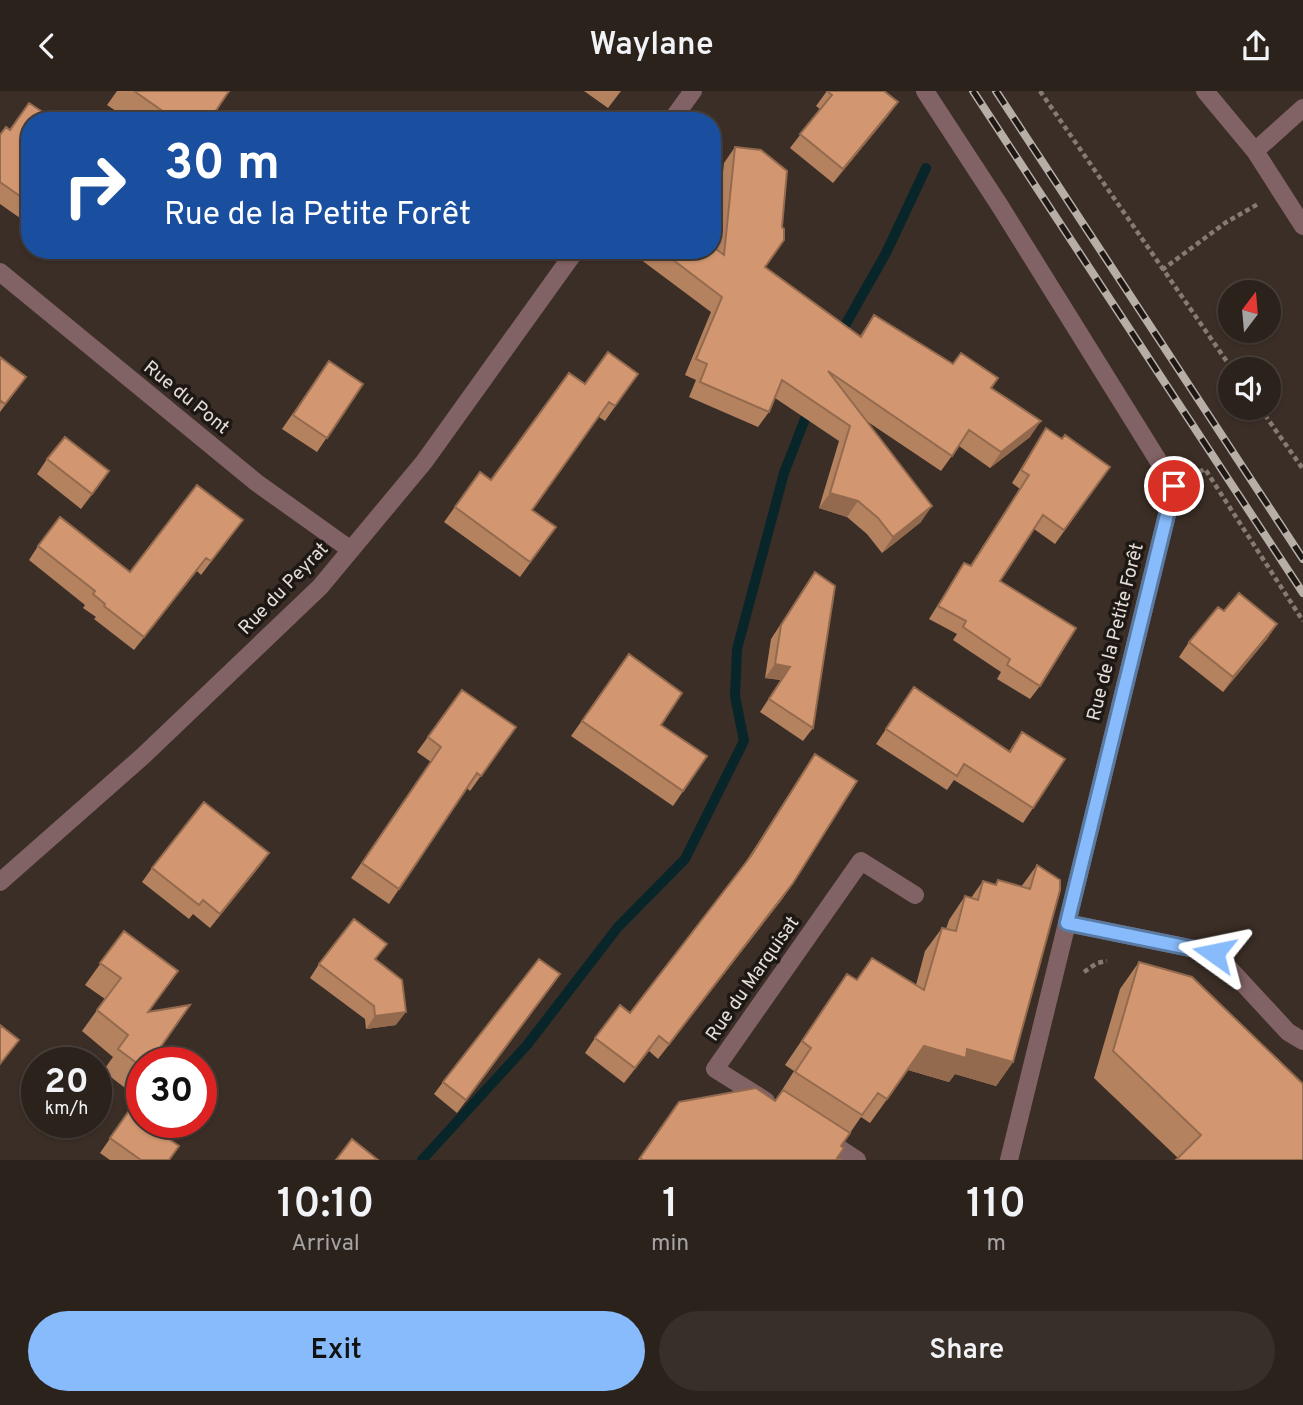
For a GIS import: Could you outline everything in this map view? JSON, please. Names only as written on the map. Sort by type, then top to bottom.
[{"type":"street","points":[[678,112],[693,91]]},
{"type":"street","points":[[925,91],[1000,206],[1174,486]]},
{"type":"street","points":[[1205,91],[1255,151],[1303,226]]},
{"type":"street","points":[[1255,151],[1303,108]]},
{"type":"street","name":"Rue du Peyrat","points":[[0,882],[143,755],[320,587],[424,462],[570,259]]},
{"type":"street","name":"Rue du Pont","points":[[0,272],[257,483],[351,550]]},
{"type":"street","name":"Rue de la Petite Forêt","points":[[1009,1160],[1174,486]]},
{"type":"street","name":"Rue du Marquisat","points":[[780,1111],[715,1069],[861,861],[915,895]]},
{"type":"street","points":[[1067,923],[1214,953],[1288,1032],[1303,1041]]},
{"type":"street","points":[[802,1125],[857,1160]]},
{"type":"path","points":[[1040,91],[1224,357]]},
{"type":"path","points":[[1162,270],[1225,223],[1280,191]]},
{"type":"path","points":[[1268,420],[1303,469]]},
{"type":"path","points":[[1174,486],[1205,469],[1303,621]]},
{"type":"building","points":[[134,91],[229,91],[215,112],[164,112]]},
{"type":"building","points":[[827,91],[884,91],[898,102],[843,169],[800,134],[832,95]]},
{"type":"building","points":[[29,103],[42,112],[23,112]]},
{"type":"building","points":[[21,114],[21,197],[0,182],[0,135],[6,127],[10,130]]},
{"type":"building","points":[[735,147],[761,150],[787,171],[782,227],[784,240],[765,267],[861,337],[874,315],[953,364],[961,353],[998,378],[991,388],[1041,421],[1001,452],[969,430],[952,456],[828,371],[932,506],[893,537],[878,518],[858,501],[830,493],[850,426],[782,380],[769,412],[700,382],[707,364],[696,359],[722,297],[672,259],[721,259],[721,253],[724,255]]},
{"type":"building","points":[[608,352],[638,374],[615,406],[609,402],[532,510],[556,527],[530,562],[455,507],[480,472],[491,480],[569,373],[585,384]]},
{"type":"building","points":[[0,357],[26,377],[5,404],[1,401],[0,403]]},
{"type":"building","points":[[329,361],[363,384],[327,438],[293,415]]},
{"type":"building","points":[[1046,428],[1062,439],[1065,435],[1110,467],[1064,530],[1043,515],[1000,581],[1076,628],[1040,686],[1007,665],[1010,659],[963,627],[966,621],[938,606],[964,563],[971,566],[1029,475],[1021,470]]},
{"type":"building","points":[[65,437],[109,471],[92,494],[47,459]]},
{"type":"building","points":[[197,485],[243,520],[211,561],[206,558],[144,637],[104,606],[93,594],[95,591],[38,546],[60,517],[130,572]]},
{"type":"building","points":[[815,572],[835,586],[813,728],[769,699],[790,667],[775,664],[781,625]]},
{"type":"building","points":[[1239,593],[1277,624],[1233,677],[1189,642],[1218,607],[1224,611]]},
{"type":"building","points":[[629,654],[682,693],[661,725],[707,756],[683,791],[582,721]]},
{"type":"building","points":[[914,687],[1010,752],[1022,732],[1065,759],[1033,808],[964,764],[957,776],[886,729]]},
{"type":"building","points":[[462,690],[516,727],[481,776],[477,773],[399,889],[362,863],[441,747],[428,737]]},
{"type":"building","points":[[815,754],[857,781],[793,883],[669,1044],[659,1036],[635,1068],[595,1038],[620,1005],[630,1013],[751,856]]},
{"type":"building","points":[[204,802],[269,853],[220,914],[203,900],[199,905],[152,868]]},
{"type":"building","points":[[1037,865],[1060,880],[1060,890],[1013,1062],[967,1049],[966,1058],[924,1046],[887,1099],[878,1093],[862,1115],[795,1072],[811,1048],[802,1041],[847,974],[857,980],[872,958],[924,990],[942,928],[956,931],[965,896],[978,900],[983,881],[996,885],[998,880],[1030,889]]},
{"type":"building","points":[[354,919],[387,944],[375,959],[402,980],[406,1012],[375,1016],[374,1006],[319,964]]},
{"type":"building","points":[[124,931],[178,971],[148,1012],[190,1005],[161,1047],[126,1047],[126,1055],[118,1049],[128,1035],[97,1010],[121,978],[100,963]]},
{"type":"building","points":[[539,959],[560,974],[466,1100],[443,1082]]},
{"type":"building","points":[[1139,962],[1192,977],[1303,1084],[1303,1160],[1176,1160],[1201,1135],[1113,1051]]},
{"type":"building","points":[[0,1025],[19,1040],[0,1064]]},
{"type":"building","points":[[756,1088],[775,1101],[783,1090],[850,1133],[837,1158],[841,1160],[640,1158],[679,1102]]},
{"type":"building","points":[[126,1115],[126,1138],[168,1138],[179,1146],[169,1160],[141,1160],[110,1138]]},
{"type":"building","points":[[352,1139],[378,1160],[336,1160]]},
{"type":"waterway","points":[[839,336],[886,253],[926,168]]},
{"type":"waterway","points":[[422,1160],[527,1045],[618,927],[685,859],[744,741],[735,696],[737,649],[784,473],[810,406]]},
{"type":"railway","points":[[973,91],[1303,593]]},
{"type":"railway","points":[[996,91],[1303,559]]},
{"type":"route","points":[[1174,486],[1067,923],[1214,953]]}]
